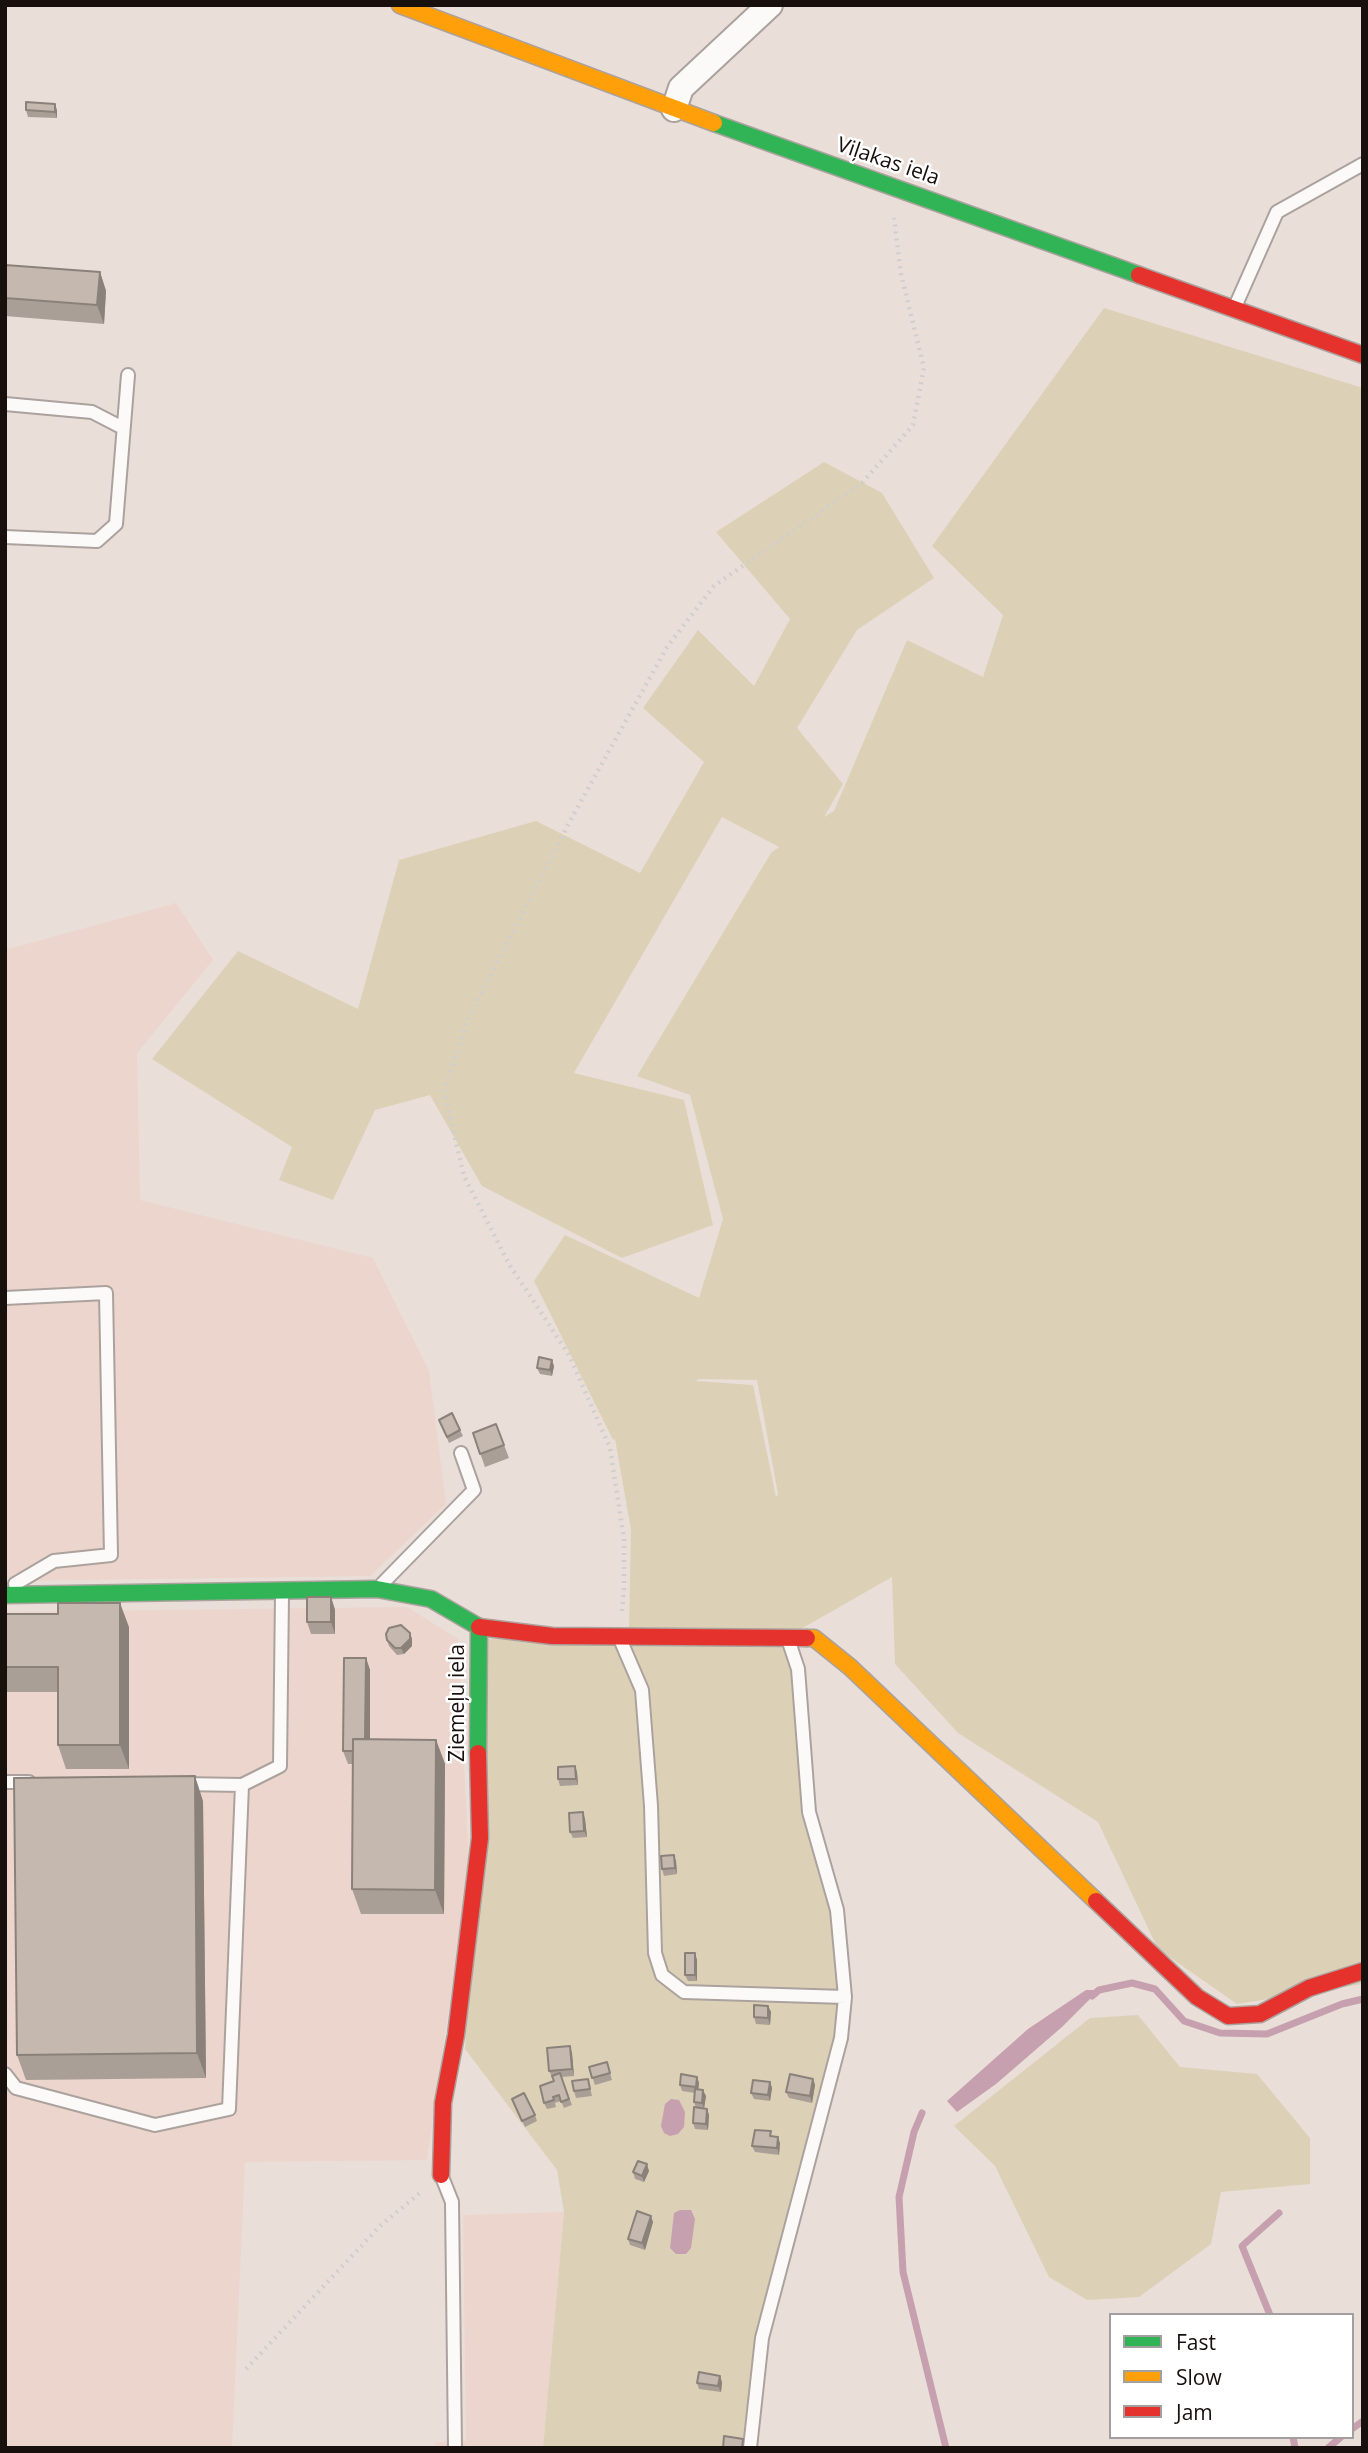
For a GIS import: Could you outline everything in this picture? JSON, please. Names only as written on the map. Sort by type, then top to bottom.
[{"type":"street","name":"Viļakas iela","points":[[400,5],[674,109],[1363,355]]},
{"type":"street","points":[[674,109],[681,88],[770,5]]},
{"type":"street","name":"Ziemeļu iela","points":[[5,1595],[377,1589],[431,1600],[480,1627],[477,1709],[480,1839],[456,2035],[443,2103],[440,2175]]},
{"type":"street","points":[[480,1627],[552,1636],[814,1638],[850,1667],[1198,1997],[1228,2016],[1259,2014],[1308,1988],[1363,1971]]},
{"type":"lane","points":[[1234,309],[1277,212],[1363,164]]},
{"type":"lane","points":[[5,537],[97,541],[117,524],[128,376]]},
{"type":"lane","points":[[5,404],[92,412],[123,428]]},
{"type":"lane","points":[[5,1298],[106,1293],[111,1555],[54,1561],[5,1590]]},
{"type":"lane","points":[[377,1589],[474,1490],[461,1453]]},
{"type":"lane","points":[[172,1784],[242,1786],[280,1766],[282,1592]]},
{"type":"lane","points":[[618,1636],[642,1689],[651,1806],[655,1953],[662,1975],[684,1992],[845,1997]]},
{"type":"lane","points":[[750,2448],[762,2338],[841,2038],[845,1997],[836,1910],[809,1812],[798,1669],[787,1638]]},
{"type":"lane","points":[[5,1782],[47,1782]]},
{"type":"lane","points":[[5,2074],[16,2088],[155,2125],[229,2109],[242,1786]]},
{"type":"lane","points":[[440,2175],[452,2202],[455,2448]]},
{"type":"path","points":[[618,1636],[624,1589],[624,1539],[610,1448],[569,1355],[509,1264],[464,1176],[444,1091],[467,1022],[570,821],[667,647],[714,586],[862,483],[913,425],[924,368],[901,274],[892,202],[896,187]]},
{"type":"path","points":[[246,2369],[379,2227],[440,2175]]},
{"type":"shaded area","points":[[1104,308],[1363,388],[1363,1984],[1237,2004],[1158,1949],[1098,1822],[958,1733],[895,1664],[892,1577],[794,1633],[801,1711],[847,2007],[770,2325],[756,2448],[543,2448],[564,2212],[557,2170],[465,2049],[488,1639],[629,1629],[631,1530],[615,1439],[613,1440],[534,1281],[565,1235],[699,1298],[723,1219],[690,1095],[637,1076],[771,853],[779,847],[722,817],[574,1073],[684,1100],[713,1225],[622,1258],[482,1186],[430,1095],[375,1110],[333,1200],[279,1180],[292,1147],[152,1059],[238,951],[358,1009],[399,860],[536,821],[640,873],[704,762],[643,708],[698,630],[754,686],[790,619],[716,532],[824,462],[882,493],[934,578],[857,630],[797,728],[843,784],[824,817],[834,811],[907,640],[983,677],[1003,615],[932,546]],"holes":[[[757,1380],[778,1494],[776,1497],[753,1385],[696,1381]]]},
{"type":"shaded area","points":[[176,903],[213,960],[137,1053],[140,1200],[373,1258],[429,1371],[446,1504],[370,1576],[5,1581],[5,950]]},
{"type":"shaded area","points":[[407,1607],[458,1639],[469,1866],[427,2160],[245,2162],[232,2448],[5,2448],[5,1612]]},
{"type":"shaded area","points":[[1086,1990],[1099,1990],[1062,2027],[996,2084],[957,2112],[947,2101],[1028,2029]]},
{"type":"shaded area","points":[[1138,2015],[1180,2067],[1257,2074],[1310,2138],[1310,2184],[1221,2192],[1211,2244],[1139,2297],[1087,2300],[1049,2277],[995,2166],[954,2126],[1090,2018]]},
{"type":"shaded area","points":[[671,2099],[679,2100],[685,2112],[684,2127],[678,2134],[670,2136],[664,2133],[661,2126],[665,2104]]},
{"type":"shaded area","points":[[691,2210],[695,2219],[691,2248],[686,2254],[676,2254],[670,2248],[674,2213]]},
{"type":"shaded area","points":[[564,2212],[543,2448],[431,2448],[437,2442],[466,2441],[463,2215]]},
{"type":"building","points":[[26,102],[55,104],[55,112],[26,110]]},
{"type":"building","points":[[5,265],[100,272],[97,305],[5,298]]},
{"type":"building","points":[[539,1357],[552,1360],[550,1370],[537,1368]]},
{"type":"building","points":[[452,1413],[460,1430],[447,1437],[439,1420]]},
{"type":"building","points":[[496,1424],[504,1445],[480,1454],[473,1433]]},
{"type":"building","points":[[307,1597],[331,1597],[331,1622],[307,1622]]},
{"type":"building","points":[[58,1603],[120,1603],[120,1745],[58,1745],[58,1667],[5,1667],[5,1614],[58,1614]]},
{"type":"building","points":[[401,1625],[410,1633],[410,1639],[401,1648],[395,1648],[387,1640],[386,1634],[389,1628]]},
{"type":"building","points":[[344,1658],[366,1658],[365,1739],[353,1739],[353,1751],[343,1751]]},
{"type":"building","points":[[353,1739],[436,1740],[435,1890],[352,1889]]},
{"type":"building","points":[[575,1766],[576,1779],[558,1779],[558,1767]]},
{"type":"building","points":[[195,1776],[197,2053],[17,2055],[14,1778]]},
{"type":"building","points":[[583,1812],[584,1831],[570,1832],[569,1813]]},
{"type":"building","points":[[674,1855],[675,1868],[662,1869],[661,1856]]},
{"type":"building","points":[[685,1953],[695,1953],[695,1975],[685,1975]]},
{"type":"building","points":[[754,2005],[768,2006],[768,2018],[754,2017]]},
{"type":"building","points":[[570,2046],[572,2069],[549,2071],[547,2048]]},
{"type":"building","points":[[607,2062],[610,2073],[592,2078],[589,2067]]},
{"type":"building","points":[[560,2073],[569,2099],[561,2102],[559,2095],[544,2103],[540,2086],[554,2081],[552,2076]]},
{"type":"building","points":[[681,2074],[697,2077],[696,2087],[680,2085]]},
{"type":"building","points":[[790,2074],[813,2079],[810,2096],[786,2092]]},
{"type":"building","points":[[588,2079],[590,2089],[574,2091],[572,2081]]},
{"type":"building","points":[[753,2080],[770,2082],[768,2095],[751,2093]]},
{"type":"building","points":[[695,2089],[703,2090],[702,2103],[694,2102]]},
{"type":"building","points":[[524,2093],[535,2115],[522,2121],[512,2099]]},
{"type":"building","points":[[694,2107],[707,2109],[706,2124],[693,2123]]},
{"type":"building","points":[[755,2130],[771,2131],[770,2136],[778,2137],[777,2148],[752,2146]]},
{"type":"building","points":[[638,2161],[647,2164],[642,2176],[633,2172]]},
{"type":"building","points":[[637,2211],[651,2216],[642,2243],[628,2239]]},
{"type":"building","points":[[699,2372],[720,2376],[718,2386],[697,2383]]},
{"type":"building","points":[[724,2436],[743,2439],[742,2448],[723,2448]]},
{"type":"waterway","points":[[1092,1996],[1099,1990],[1132,1983],[1155,1989],[1184,2021],[1220,2033],[1267,2034],[1342,2004],[1363,1999]]},
{"type":"waterway","points":[[922,2113],[914,2132],[899,2197],[903,2272],[946,2448]]},
{"type":"waterway","points":[[1269,2313],[1242,2246],[1279,2213]]},
{"type":"waterway","points":[[1354,2428],[1363,2421]]},
{"type":"waterway","points":[[1293,2439],[1295,2448]]},
{"type":"waterway","points":[[1328,2448],[1339,2439]]},
{"type":"traffic: fast","points":[[714,123],[1139,275]]},
{"type":"traffic: fast","points":[[5,1595],[377,1589],[431,1599],[479,1627],[478,1753]]},
{"type":"traffic: slow","points":[[400,5],[714,123]]},
{"type":"traffic: slow","points":[[807,1638],[814,1638],[850,1667],[1096,1901]]},
{"type":"traffic: jam","points":[[1139,275],[1363,355]]},
{"type":"traffic: jam","points":[[479,1627],[552,1636],[807,1638]]},
{"type":"traffic: jam","points":[[441,2175],[443,2103],[456,2035],[480,1838],[478,1753]]},
{"type":"traffic: jam","points":[[1096,1901],[1197,1997],[1228,2016],[1260,2014],[1309,1988],[1363,1971]]}]
